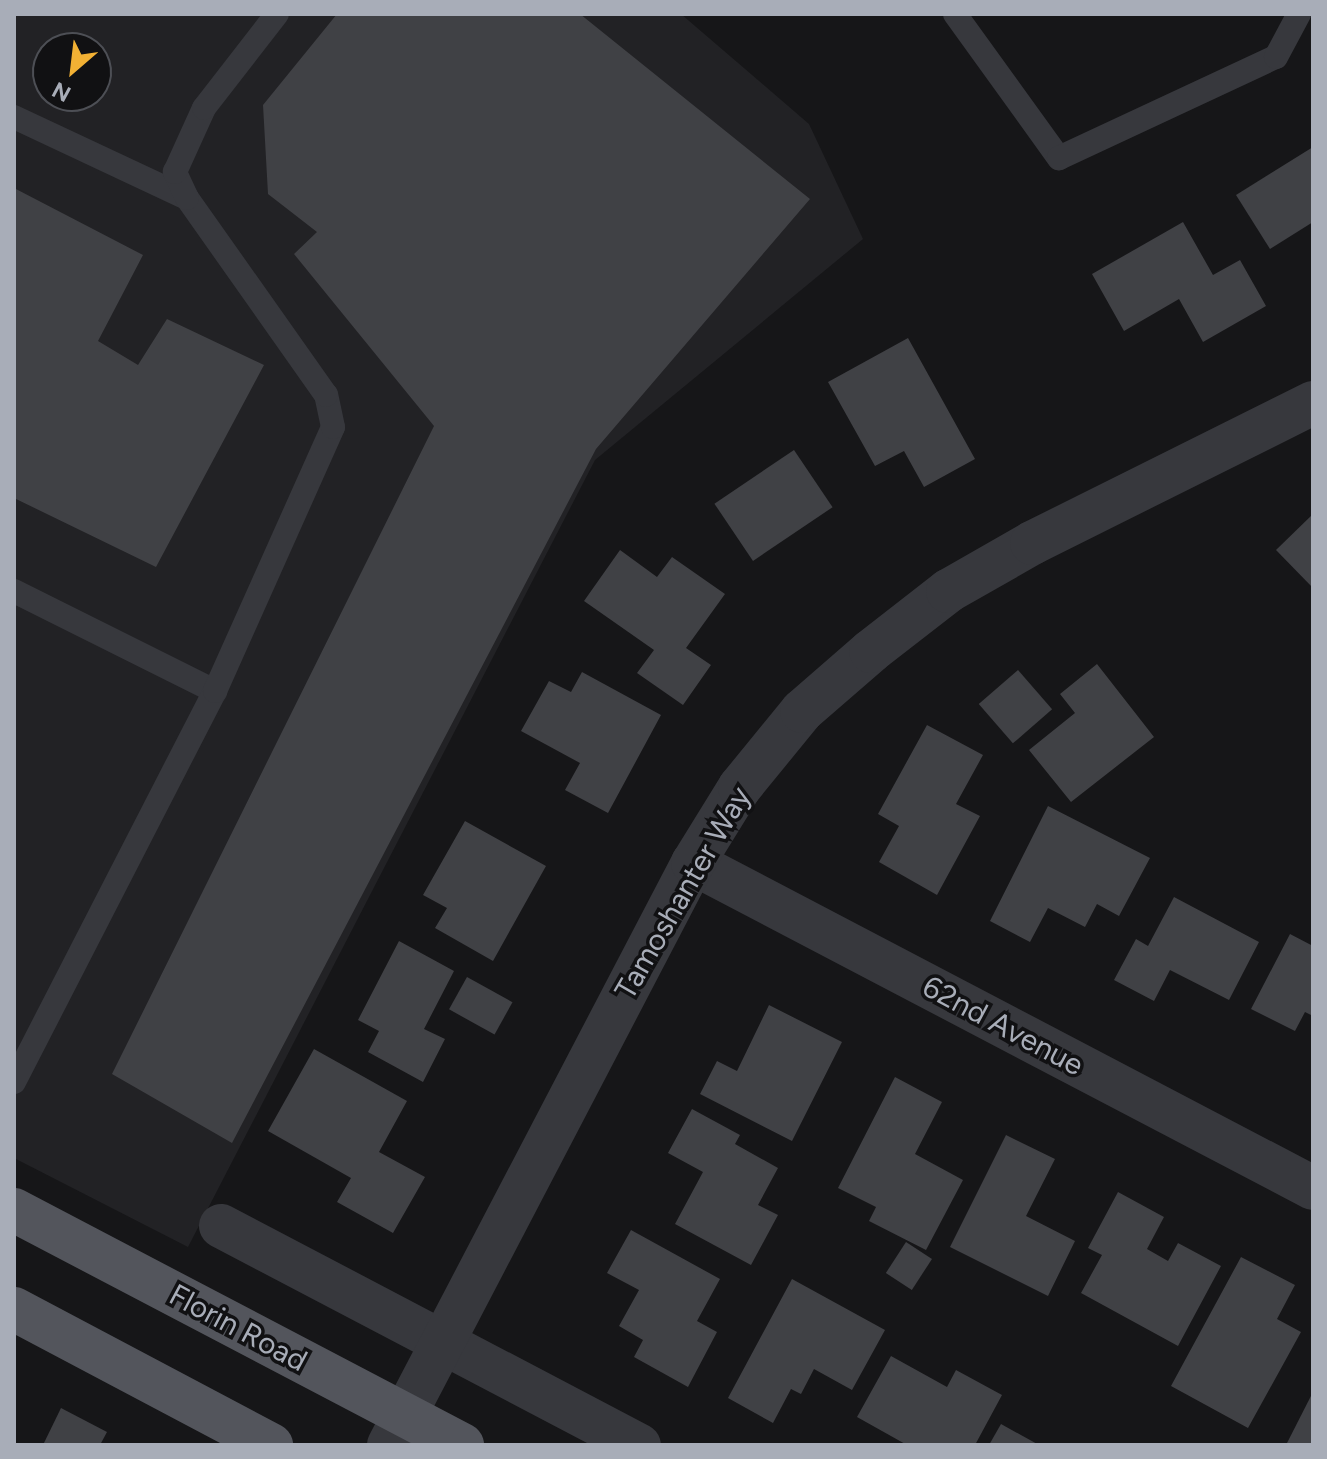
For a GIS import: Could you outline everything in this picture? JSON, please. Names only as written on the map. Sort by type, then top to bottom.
[{"type":"main road","name":"Florin Road","points":[[14,1210],[397,1430],[462,1445]]},
{"type":"main road","points":[[14,1309],[257,1442]]},
{"type":"street","name":"Tamoshanter Way","points":[[397,1430],[693,863],[740,787],[802,711],[948,591],[1032,543],[1313,403]]},
{"type":"street","name":"62nd Avenue","points":[[693,863],[1313,1188]]},
{"type":"street","points":[[221,1226],[639,1445]]},
{"type":"lane","points":[[15,1076],[215,691],[333,427],[326,395],[187,198],[175,172],[204,108],[277,14]]},
{"type":"lane","points":[[955,14],[1059,158],[1276,57],[1299,14]]},
{"type":"lane","points":[[14,117],[187,198]]},
{"type":"lane","points":[[14,591],[215,691]]},
{"type":"shaded area","points":[[14,14],[681,14],[809,124],[863,239],[595,460],[188,1247],[14,1158]]},
{"type":"building","points":[[337,14],[580,14],[810,199],[596,449],[232,1143],[112,1074],[434,426],[294,254],[317,232],[268,194],[263,105]]},
{"type":"building","points":[[1313,147],[1313,222],[1270,249],[1236,195]]},
{"type":"building","points":[[14,188],[143,255],[98,341],[138,365],[167,319],[264,365],[156,567],[14,498]]},
{"type":"building","points":[[1183,222],[1213,275],[1240,260],[1266,306],[1203,342],[1179,299],[1124,331],[1092,274]]},
{"type":"building","points":[[908,338],[975,459],[924,487],[904,451],[875,466],[828,382]]},
{"type":"building","points":[[794,450],[833,507],[753,561],[714,504]]},
{"type":"building","points":[[1313,514],[1313,588],[1276,550]]},
{"type":"building","points":[[620,550],[657,577],[672,557],[725,594],[686,648],[711,665],[683,705],[637,673],[654,650],[584,601]]},
{"type":"building","points":[[1097,664],[1154,737],[1071,802],[1029,750],[1075,713],[1060,694]]},
{"type":"building","points":[[1018,670],[1052,709],[1013,743],[979,704]]},
{"type":"building","points":[[582,672],[661,715],[608,813],[565,790],[580,763],[521,731],[549,681],[571,692]]},
{"type":"building","points":[[927,725],[983,755],[956,804],[980,816],[937,895],[879,862],[899,826],[878,814]]},
{"type":"building","points":[[1048,806],[1150,858],[1119,916],[1097,904],[1085,927],[1048,908],[1030,942],[990,921]]},
{"type":"building","points":[[465,821],[546,866],[493,961],[435,928],[447,908],[423,895]]},
{"type":"building","points":[[1174,897],[1259,942],[1229,1000],[1170,970],[1154,1001],[1114,980],[1136,939],[1148,946]]},
{"type":"building","points":[[1290,934],[1313,946],[1313,1016],[1305,1012],[1295,1031],[1251,1009]]},
{"type":"building","points":[[399,941],[454,971],[424,1029],[445,1039],[423,1082],[368,1052],[379,1031],[358,1020]]},
{"type":"building","points":[[467,977],[512,1002],[495,1035],[449,1009]]},
{"type":"building","points":[[769,1005],[842,1042],[792,1141],[700,1094],[717,1061],[737,1071]]},
{"type":"building","points":[[314,1049],[407,1101],[379,1152],[425,1177],[393,1233],[337,1202],[351,1178],[268,1131]]},
{"type":"building","points":[[895,1077],[942,1102],[915,1154],[963,1180],[926,1250],[869,1221],[876,1207],[838,1188]]},
{"type":"building","points":[[692,1109],[740,1135],[735,1144],[778,1168],[758,1205],[778,1215],[751,1265],[675,1224],[703,1172],[668,1153]]},
{"type":"building","points":[[1006,1135],[1055,1159],[1026,1216],[1075,1241],[1048,1296],[950,1247]]},
{"type":"building","points":[[1118,1192],[1164,1217],[1147,1249],[1168,1261],[1178,1243],[1221,1266],[1178,1346],[1081,1293],[1102,1255],[1088,1248]]},
{"type":"building","points":[[631,1230],[720,1279],[697,1321],[717,1332],[688,1387],[634,1357],[643,1340],[619,1326],[639,1290],[607,1273]]},
{"type":"building","points":[[906,1242],[932,1259],[912,1290],[886,1273]]},
{"type":"building","points":[[1241,1257],[1295,1285],[1277,1319],[1301,1332],[1248,1428],[1171,1386]]},
{"type":"building","points":[[792,1279],[885,1330],[852,1390],[814,1369],[801,1394],[791,1389],[773,1423],[728,1398]]},
{"type":"building","points":[[891,1356],[947,1387],[956,1370],[1002,1395],[975,1445],[907,1445],[857,1417]]},
{"type":"building","points":[[1313,1392],[1313,1445],[1286,1445]]},
{"type":"building","points":[[61,1408],[107,1432],[100,1445],[43,1445]]},
{"type":"building","points":[[1001,1424],[1039,1445],[989,1445]]}]
